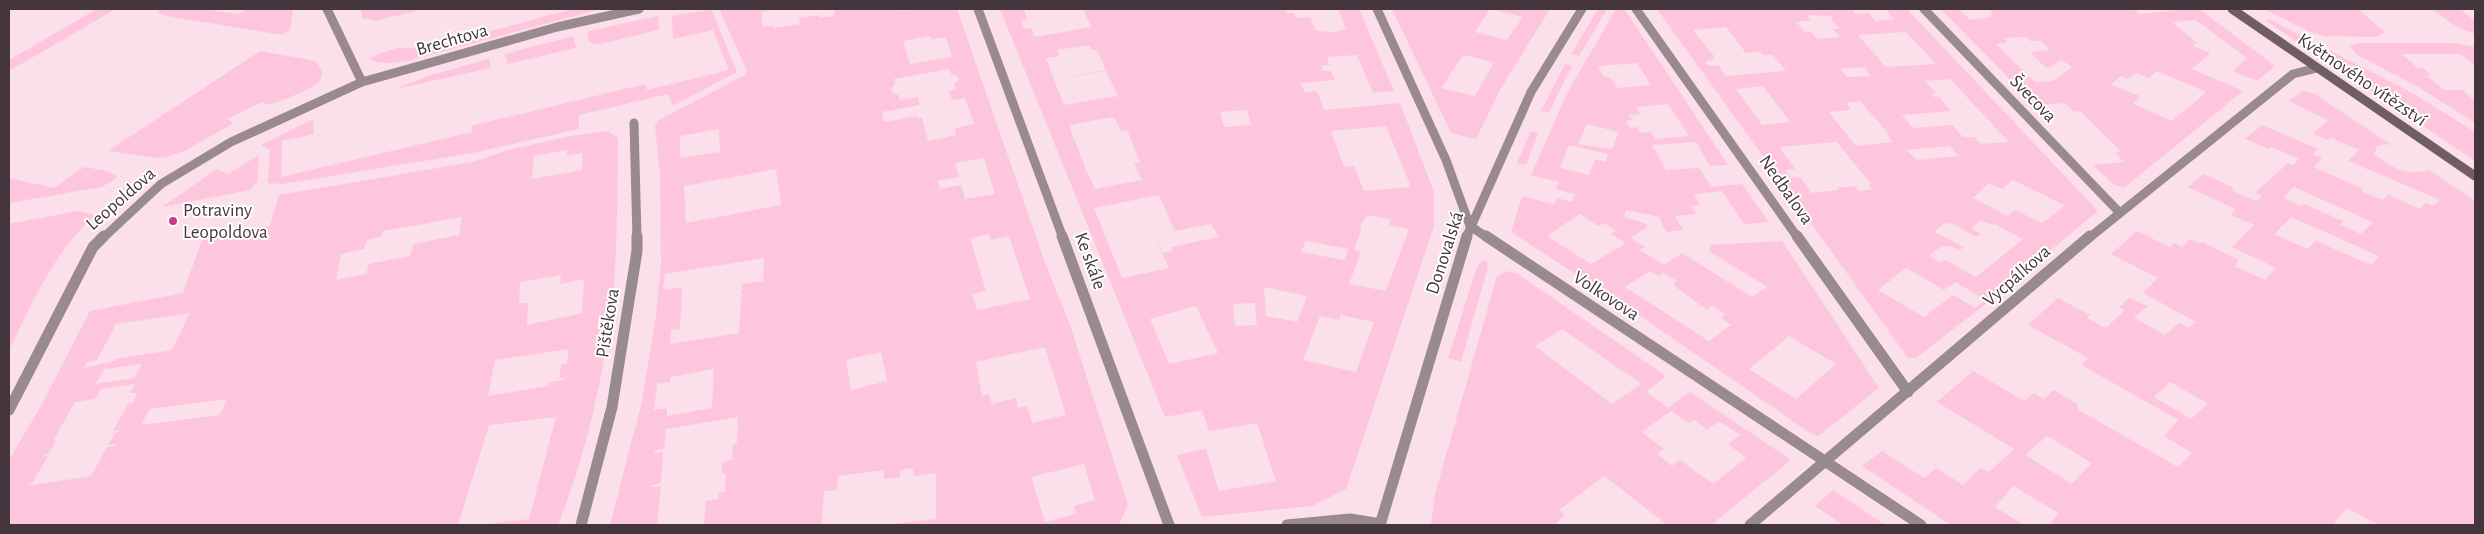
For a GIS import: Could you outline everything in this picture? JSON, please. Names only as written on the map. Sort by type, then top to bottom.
[{"type":"street","points":[[327,9],[326,13],[362,82]]},
{"type":"street","name":"Brechtova","points":[[362,82],[557,27],[639,9]]},
{"type":"street","name":"Ke skále","points":[[978,9],[1169,525]]},
{"type":"street","points":[[1377,9],[1446,160],[1470,226]]},
{"type":"street","name":"Donovalská","points":[[1380,525],[1470,226],[1531,92],[1582,9]]},
{"type":"street","name":"Nedbalova","points":[[1636,9],[1908,392]]},
{"type":"street","name":"Švecova","points":[[1924,9],[2119,212]]},
{"type":"street","name":"Květnového vítězství","points":[[2232,9],[2475,176]]},
{"type":"street","name":"Vycpálkova","points":[[1750,525],[2119,212],[2293,74],[2317,68]]},
{"type":"street","name":"Leopoldova","points":[[9,410],[93,247],[147,194],[231,142],[362,82]]},
{"type":"street","name":"Pištěkova","points":[[582,525],[612,407],[637,251],[634,123]]},
{"type":"street","name":"Volkovova","points":[[1470,226],[1920,525]]},
{"type":"street","points":[[1287,525],[1350,519],[1380,525]]},
{"type":"shaded area","points":[[97,9],[120,9],[114,10],[9,71],[9,60]]},
{"type":"shaded area","points":[[160,9],[203,9],[238,14],[246,9],[293,9],[290,29],[282,35],[166,16],[158,12]]},
{"type":"shaded area","points":[[361,9],[425,9],[374,21],[362,18]]},
{"type":"shaded area","points":[[572,9],[600,9],[407,61],[383,63],[370,59],[378,54],[397,48],[429,48]]},
{"type":"shaded area","points":[[723,9],[781,9],[761,12],[763,27],[773,26],[774,28],[800,24],[799,18],[819,15],[819,18],[835,16],[834,9],[901,9],[903,11],[912,9],[957,9],[1044,260],[1070,325],[1128,505],[1119,525],[885,525],[936,519],[936,473],[913,476],[913,468],[901,470],[900,477],[884,479],[884,470],[838,476],[837,490],[824,491],[821,525],[704,525],[706,501],[718,499],[719,493],[725,492],[726,475],[722,473],[722,463],[733,459],[732,447],[737,442],[738,417],[666,429],[664,449],[655,450],[655,453],[663,452],[661,483],[651,485],[652,487],[661,486],[657,525],[610,525],[642,401],[656,315],[661,263],[660,174],[655,126],[659,120],[745,75],[747,71],[720,11]],"holes":[[[930,36],[931,39],[946,37],[952,57],[910,64],[903,41]],[[950,69],[951,74],[957,76],[959,80],[954,84],[956,90],[949,91],[952,100],[965,98],[974,124],[955,128],[956,135],[928,141],[922,118],[917,116],[884,122],[882,112],[920,105],[918,97],[900,100],[898,95],[892,92],[891,88],[895,84],[894,79]],[[719,129],[720,152],[680,158],[680,136]],[[984,158],[995,194],[965,199],[961,185],[940,189],[938,181],[959,177],[955,163]],[[776,169],[781,205],[686,223],[684,186]],[[989,234],[991,240],[1009,236],[1030,299],[977,310],[972,294],[986,291],[970,238]],[[764,258],[763,281],[742,284],[741,295],[745,295],[741,297],[739,333],[670,344],[671,330],[680,329],[682,287],[667,290],[663,288],[665,274]],[[1045,347],[1066,415],[1032,423],[1027,406],[1018,408],[1016,398],[992,404],[989,394],[982,396],[976,362]],[[881,352],[887,381],[851,390],[846,360]],[[714,369],[712,408],[667,416],[667,408],[654,410],[657,384],[670,382],[670,377]],[[1084,464],[1095,500],[1074,506],[1076,514],[1045,522],[1031,477]]]},
{"type":"shaded area","points":[[1000,9],[1032,9],[1024,10],[1027,19],[1021,20],[1024,29],[1031,28],[1035,37],[1092,27],[1083,10],[1078,9],[1286,9],[1287,13],[1294,13],[1296,18],[1310,17],[1316,31],[1334,32],[1346,29],[1338,9],[1359,9],[1394,91],[1373,93],[1357,55],[1327,57],[1329,65],[1321,66],[1323,71],[1331,71],[1335,80],[1301,83],[1305,92],[1317,91],[1324,110],[1400,103],[1434,192],[1434,226],[1346,489],[1312,506],[1202,517],[1177,455],[1206,449],[1219,491],[1276,481],[1257,423],[1209,431],[1202,410],[1165,417]],"holes":[[[1090,45],[1092,50],[1097,50],[1106,70],[1054,80],[1046,58],[1059,56],[1057,50]],[[1106,71],[1118,96],[1064,105],[1054,80]],[[1247,110],[1251,125],[1224,127],[1220,112]],[[1114,117],[1121,131],[1127,130],[1140,162],[1134,164],[1142,180],[1095,189],[1088,173],[1085,173],[1087,172],[1075,141],[1072,141],[1074,140],[1069,125]],[[1386,126],[1411,187],[1364,191],[1354,166],[1344,167],[1331,131]],[[1159,195],[1175,231],[1211,224],[1219,237],[1171,247],[1172,251],[1163,253],[1154,235],[1169,268],[1122,278],[1094,208]],[[1367,215],[1391,219],[1389,225],[1409,229],[1386,291],[1349,284],[1361,252],[1354,250],[1362,228],[1359,227]],[[1306,241],[1348,249],[1344,260],[1301,252]],[[1264,287],[1307,296],[1297,322],[1266,316]],[[1255,303],[1257,325],[1235,326],[1233,304]],[[1196,306],[1218,353],[1169,364],[1150,319]],[[1341,315],[1374,322],[1356,372],[1303,360],[1320,316],[1339,320]]]},
{"type":"shaded area","points":[[1392,9],[1490,9],[1550,9],[1501,88],[1476,139],[1451,133]],"holes":[[[1490,9],[1523,17],[1507,40],[1475,32]],[[1463,55],[1494,62],[1475,96],[1441,88]]]},
{"type":"shaded area","points":[[1598,9],[1607,9],[1579,56],[1571,54]]},
{"type":"shaded area","points":[[1616,9],[1625,10],[1728,165],[1710,166],[1696,142],[1652,145],[1666,170],[1699,168],[1712,187],[1742,184],[1769,222],[1744,224],[1722,191],[1694,194],[1700,205],[1691,206],[1696,214],[1675,216],[1683,230],[1666,232],[1659,217],[1626,210],[1624,217],[1647,224],[1647,227],[1631,238],[1645,247],[1640,250],[1664,265],[1682,253],[1752,297],[1767,287],[1709,251],[1710,245],[1782,241],[1879,388],[1818,436],[1813,435],[1649,322],[1511,232],[1522,196],[1554,204],[1557,198],[1572,202],[1575,194],[1555,189],[1559,182],[1531,175],[1567,93]],"holes":[[[1637,63],[1651,85],[1617,88],[1610,77],[1604,77],[1598,66]],[[1668,104],[1689,136],[1656,139],[1651,132],[1640,133],[1637,127],[1630,128],[1626,121],[1632,120],[1629,115],[1640,114],[1636,107]],[[1587,124],[1619,132],[1612,149],[1578,144]],[[1569,145],[1608,154],[1605,162],[1595,159],[1589,175],[1560,168]],[[1580,214],[1598,226],[1603,223],[1616,230],[1611,234],[1626,243],[1591,264],[1547,236]],[[1650,271],[1659,276],[1663,273],[1677,281],[1673,285],[1707,310],[1712,306],[1725,314],[1721,318],[1731,325],[1709,341],[1625,287]],[[1789,336],[1836,364],[1796,399],[1749,369]]]},
{"type":"shaded area","points":[[1657,9],[1851,9],[1856,14],[1869,13],[1875,21],[1895,19],[1885,9],[1907,9],[2098,211],[1987,303],[1916,358],[1908,358]],"holes":[[[1807,15],[1831,16],[1833,18],[1831,19],[1840,29],[1833,29],[1840,37],[1817,39],[1810,31],[1805,32],[1796,22],[1811,20]],[[1726,27],[1746,53],[1760,52],[1763,55],[1773,55],[1786,71],[1726,76],[1719,66],[1707,65],[1705,62],[1714,59],[1714,56],[1693,30]],[[1906,32],[1936,64],[1886,67],[1858,35]],[[1864,67],[1871,76],[1847,77],[1841,69]],[[1950,79],[2008,142],[1981,144],[1974,137],[1963,137],[1952,125],[1913,128],[1902,115],[1951,111],[1939,97],[1934,97],[1931,93],[1936,93],[1925,81]],[[1763,86],[1790,122],[1762,125],[1736,89]],[[1860,101],[1889,134],[1887,134],[1893,142],[1856,146],[1829,112],[1851,110],[1846,103]],[[1837,142],[1871,184],[1869,185],[1872,189],[1859,191],[1855,186],[1812,193],[1800,177],[1791,178],[1785,170],[1795,169],[1779,147]],[[1950,146],[1958,156],[1917,160],[1906,150]],[[2013,180],[2064,206],[2042,223],[2015,210],[2008,216],[1973,198],[1989,183],[2002,189]],[[1981,220],[1992,225],[1995,224],[2023,239],[1976,277],[1945,260],[1941,263],[1929,256],[1944,246],[1951,246],[1960,250],[1964,247],[1934,232],[1945,223],[1953,224],[1977,237],[1981,234],[1971,228]],[[1906,268],[1944,290],[1955,282],[1986,300],[1975,308],[1953,295],[1924,317],[1878,290]]]},
{"type":"shaded area","points":[[1941,9],[1959,9],[1970,20],[1991,17],[1992,13],[1989,9],[2133,9],[2140,14],[2178,9],[2199,9],[2275,66],[2257,81],[2233,71],[2247,58],[2196,20],[2172,22],[2197,43],[2192,45],[2210,53],[2192,69],[2243,91],[2124,188],[2113,184],[2093,165],[2124,162],[2115,153],[2121,151],[2080,111],[2074,112],[2065,103],[2035,105]],"holes":[[[2026,37],[2030,41],[2041,41],[2050,50],[2030,52],[2045,67],[2048,68],[2061,60],[2072,67],[2053,81],[2035,82],[1996,44],[2007,42],[2004,38]],[[2157,71],[2206,92],[2207,92],[2172,121],[2133,104],[2140,96],[2111,85],[2120,76],[2128,79],[2137,73],[2149,78]]]},
{"type":"shaded area","points":[[2264,9],[2358,9],[2385,32],[2377,37],[2325,36],[2310,32]]},
{"type":"shaded area","points":[[2432,9],[2460,9],[2475,21],[2475,34],[2454,25]]},
{"type":"shaded area","points":[[712,11],[737,72],[673,106],[668,94],[579,115],[579,129],[473,153],[282,184],[268,183],[270,150],[261,145],[313,119],[314,134],[282,141],[281,177],[472,132],[471,126],[645,84],[647,90],[729,70],[713,30],[673,39],[672,16]]},
{"type":"shaded area","points":[[658,16],[659,29],[654,31],[596,45],[589,42],[587,33],[589,31]]},
{"type":"shaded area","points":[[2265,20],[2271,20],[2414,94],[2475,132],[2475,161]]},
{"type":"shaded area","points":[[573,36],[576,48],[507,64],[505,54]]},
{"type":"shaded area","points":[[2358,43],[2453,43],[2475,47],[2475,66],[2460,54],[2401,54],[2418,68],[2423,68],[2431,75],[2426,75],[2444,90],[2462,90],[2475,101],[2475,123],[2420,88],[2356,54],[2350,46]]},
{"type":"shaded area","points":[[260,51],[316,61],[322,76],[314,85],[299,94],[269,105],[262,102],[227,119],[234,123],[186,150],[167,157],[157,158],[108,151]]},
{"type":"shaded area","points":[[489,59],[491,68],[395,89],[431,75]]},
{"type":"shaded area","points":[[1565,64],[1572,66],[1549,112],[1541,111]]},
{"type":"shaded area","points":[[2302,91],[2313,93],[2390,144],[2377,146],[2374,154],[2387,163],[2399,170],[2405,171],[2420,172],[2429,170],[2475,201],[2475,525],[2379,525],[2347,508],[2333,525],[2049,525],[2059,513],[2013,486],[1995,507],[2024,525],[1951,525],[1862,466],[1882,451],[1924,478],[1936,468],[1963,485],[1981,468],[1989,472],[2014,449],[1937,402],[1973,371],[2024,401],[2034,393],[2044,399],[2053,390],[2076,403],[2079,410],[2178,467],[2192,453],[2164,436],[2179,420],[2081,365],[2088,358],[2028,325],[2058,298],[2090,315],[2087,318],[2106,328],[2125,310],[2119,307],[2129,298],[2148,306],[2134,318],[2165,335],[2179,323],[2189,328],[2196,322],[2143,293],[2158,278],[2111,254],[2137,231],[2169,247],[2174,243],[2182,247],[2190,239],[2200,244],[2202,242],[2239,260],[2234,266],[2265,280],[2276,268],[2232,247],[2254,225],[2231,215],[2235,209],[2188,187],[2204,174],[2234,188],[2231,190],[2256,201],[2262,196],[2255,193],[2288,163],[2293,165],[2299,159],[2272,147],[2269,149],[2245,139],[2262,125],[2318,149],[2313,154],[2322,158],[2314,167],[2363,189],[2361,191],[2383,200],[2388,195],[2420,209],[2426,203],[2433,206],[2440,200],[2348,161],[2359,150],[2331,138],[2328,140],[2313,134],[2328,120],[2289,101]],"holes":[[[2294,187],[2373,223],[2361,234],[2340,225],[2343,221],[2304,204],[2301,206],[2283,198]],[[2291,217],[2379,257],[2371,265],[2316,241],[2307,249],[2274,234]],[[2170,382],[2207,404],[2191,419],[2154,397]],[[2047,436],[2092,463],[2072,484],[2025,455]]]},
{"type":"shaded area","points":[[608,131],[618,138],[617,236],[610,323],[600,382],[578,469],[558,525],[479,525],[529,519],[556,417],[489,425],[458,525],[9,525],[9,460],[41,406],[90,311],[183,293],[203,237],[270,226],[279,195],[473,162],[508,150],[570,136]],"holes":[[[567,150],[567,156],[582,153],[582,170],[532,179],[534,156]],[[462,217],[459,235],[413,244],[410,256],[369,264],[366,274],[336,280],[341,254],[364,249],[367,240],[381,237],[383,231]],[[561,275],[560,284],[584,279],[582,313],[527,325],[528,303],[519,303],[520,282]],[[190,313],[172,350],[115,359],[114,361],[83,368],[87,362],[97,360],[116,324]],[[569,349],[567,364],[561,365],[559,378],[565,378],[565,380],[549,382],[548,386],[488,396],[495,360]],[[142,364],[134,378],[96,384],[104,369]],[[135,384],[130,393],[137,393],[133,403],[128,404],[113,431],[124,430],[115,433],[108,445],[116,444],[115,446],[107,447],[91,476],[27,486],[33,482],[48,456],[44,456],[49,453],[56,441],[53,441],[75,402],[95,399],[101,389]],[[227,399],[220,415],[141,425],[150,409]]]},
{"type":"shaded area","points":[[1531,131],[1538,133],[1526,165],[1517,163]]},
{"type":"shaded area","points":[[259,155],[257,182],[250,190],[162,207],[217,169],[228,174]]},
{"type":"shaded area","points":[[84,167],[107,171],[118,177],[102,187],[9,203],[9,178],[54,188]]},
{"type":"shaded area","points":[[77,211],[95,215],[67,245],[56,261],[36,295],[9,350],[9,224]]},
{"type":"shaded area","points":[[1483,260],[1487,262],[1488,267],[1461,362],[1448,358],[1477,267]]},
{"type":"shaded area","points":[[1508,271],[1518,274],[1666,376],[1646,392],[1668,408],[1690,392],[1791,460],[1711,525],[1663,525],[1665,523],[1604,476],[1559,510],[1565,515],[1554,525],[1431,525],[1435,494],[1497,276]],"holes":[[[1562,329],[1640,383],[1641,384],[1612,404],[1535,346]],[[1671,411],[1689,423],[1694,420],[1707,430],[1719,421],[1740,435],[1728,444],[1746,458],[1713,484],[1680,460],[1672,466],[1657,454],[1664,449],[1642,432]]]},
{"type":"shaded area","points":[[1833,490],[1885,525],[1843,525],[1815,506]]},
{"type":"place","name":"Potraviny Leopoldova","points":[[173,221]]}]
